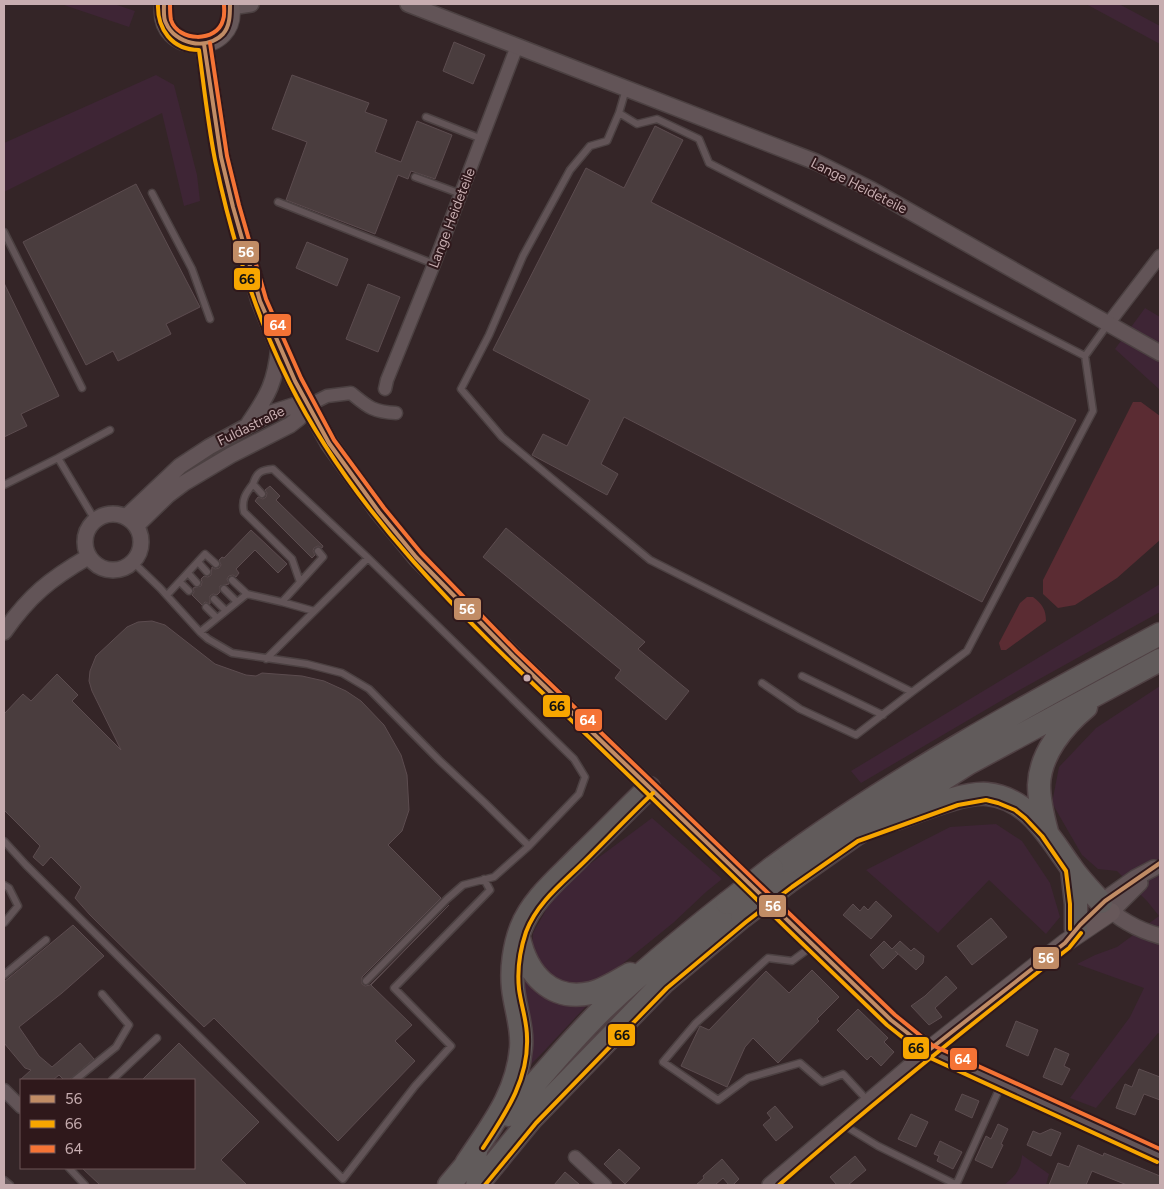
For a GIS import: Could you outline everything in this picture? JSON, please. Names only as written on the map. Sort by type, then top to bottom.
[{"type":"highway","points":[[780,875],[815,836],[941,756],[1160,634]]},
{"type":"highway","points":[[477,1185],[531,1119],[649,997],[735,910],[780,875],[855,835],[969,763],[1160,660]]},
{"type":"highway","points":[[1047,832],[1039,794],[1041,771],[1045,759],[1063,730],[1077,715],[1113,685]]},
{"type":"highway","points":[[466,1164],[505,1104],[517,1077],[521,1047],[520,1022],[513,989],[512,966],[518,936],[526,917],[540,897],[649,788]]},
{"type":"highway","points":[[855,835],[956,799],[986,794],[1000,797],[1018,805],[1029,813],[1047,832],[1072,869],[1106,907]]},
{"type":"highway","points":[[1071,936],[1076,904],[1072,869]]},
{"type":"highway","points":[[518,936],[526,963],[538,978],[556,990],[573,994],[591,993],[628,975],[735,910]]},
{"type":"highway","points":[[450,1185],[466,1164],[570,1045],[604,1009],[668,949]]},
{"type":"main road","points":[[164,4],[163,15],[165,22],[174,36],[188,43],[204,44],[211,42],[222,34],[230,21],[231,6]]},
{"type":"main road","points":[[204,44],[221,157],[260,301],[279,347],[309,405],[344,464],[379,512],[416,557],[513,656],[891,1020],[929,1050],[1106,907]]},
{"type":"street","points":[[231,6],[251,4]]},
{"type":"street","name":"Lange Heideteile","points":[[408,4],[790,151],[844,176],[1160,353]]},
{"type":"street","name":"Lange Heideteile","points":[[385,389],[517,46]]},
{"type":"street","points":[[1108,324],[1160,256]]},
{"type":"street","points":[[247,426],[272,386],[279,347]]},
{"type":"street","points":[[309,405],[330,396],[351,393],[370,408],[380,412],[396,413]]},
{"type":"street","name":"Fuldastraße","points":[[131,522],[180,466],[209,447],[271,413],[296,405],[309,405]]},
{"type":"street","name":"Fuldastraße","points":[[131,522],[184,483],[290,425],[299,418],[309,405]]},
{"type":"street","points":[[118,514],[131,522],[140,533],[141,549],[133,562],[118,570],[110,570],[101,568],[88,557],[84,541],[90,526],[95,520],[102,516],[118,514]]},
{"type":"street","points":[[4,632],[19,610],[47,583],[88,557]]},
{"type":"street","points":[[1157,866],[1135,878],[1106,907],[1131,924],[1160,936]]},
{"type":"street","points":[[770,1185],[929,1050],[1160,1156]]},
{"type":"street","points":[[4,1090],[20,1106]]},
{"type":"street","points":[[575,1157],[605,1185]]},
{"type":"lane","points":[[626,87],[619,113],[607,141],[590,146],[570,170],[523,256],[489,335],[461,389],[502,436],[650,560],[912,692]]},
{"type":"lane","points":[[619,113],[637,124],[657,119],[699,139],[708,163],[1085,356]]},
{"type":"lane","points":[[426,117],[482,139]]},
{"type":"lane","points":[[415,177],[461,194]]},
{"type":"lane","points":[[152,192],[192,269],[210,319]]},
{"type":"lane","points":[[278,202],[434,264]]},
{"type":"lane","points":[[4,232],[82,388]]},
{"type":"lane","points":[[762,683],[800,709],[856,735],[967,651],[1093,411],[1085,356],[1108,324]]},
{"type":"lane","points":[[4,485],[110,430]]},
{"type":"lane","points":[[58,458],[95,520]]},
{"type":"lane","points":[[300,582],[292,559],[244,512],[242,504],[244,496],[254,484],[256,475],[262,470],[273,469],[368,558],[574,758],[586,777],[579,794],[529,846],[494,877],[463,885],[366,980]]},
{"type":"lane","points":[[254,484],[262,494]]},
{"type":"lane","points":[[282,602],[323,557],[318,551]]},
{"type":"lane","points":[[167,595],[205,554],[216,564]]},
{"type":"lane","points":[[266,659],[368,558]]},
{"type":"lane","points":[[133,562],[167,595],[200,632],[232,653],[308,664],[342,673],[369,689],[439,760],[529,846]]},
{"type":"lane","points":[[198,562],[207,572]]},
{"type":"lane","points":[[188,573],[198,583]]},
{"type":"lane","points":[[232,580],[247,594],[314,611]]},
{"type":"lane","points":[[180,582],[190,591]]},
{"type":"lane","points":[[224,589],[236,602]]},
{"type":"lane","points":[[200,632],[247,594]]},
{"type":"lane","points":[[214,599],[226,611]]},
{"type":"lane","points":[[206,607],[217,618]]},
{"type":"lane","points":[[802,676],[883,714]]},
{"type":"lane","points":[[4,841],[33,872],[343,1178],[415,1086],[451,1046],[394,988],[490,890],[484,879]]},
{"type":"lane","points":[[4,885],[9,888],[18,906],[4,923]]},
{"type":"lane","points":[[4,975],[46,940]]},
{"type":"lane","points":[[814,945],[792,961],[768,958],[696,1023],[664,1062],[718,1100],[748,1078],[800,1063],[822,1082],[843,1074],[868,1101]]},
{"type":"lane","points":[[76,1079],[116,1047],[129,1025],[102,994]]},
{"type":"lane","points":[[113,1079],[157,1038]]},
{"type":"lane","points":[[841,1123],[878,1146],[957,1185],[1002,1083]]},
{"type":"lane","points":[[69,1169],[85,1185]]},
{"type":"lane","points":[[4,1180],[10,1185]]},
{"type":"shaded area","points":[[61,4],[114,4],[135,11],[129,27]]},
{"type":"shaded area","points":[[1086,4],[1119,4],[1160,26],[1160,44]]},
{"type":"shaded area","points":[[156,75],[174,85],[197,175],[200,201],[184,206],[162,113],[4,192],[4,143]]},
{"type":"shaded area","points":[[1145,308],[1160,317],[1160,390],[1115,349]]},
{"type":"shaded area","points":[[1133,402],[1141,402],[1160,416],[1160,540],[1117,578],[1075,605],[1058,608],[1043,594],[1043,580]]},
{"type":"shaded area","points":[[1160,584],[1160,612],[1016,692],[861,783],[851,771]]},
{"type":"shaded area","points":[[1027,597],[1033,597],[1041,605],[1046,621],[1006,650],[1001,650],[999,643],[1020,603]]},
{"type":"shaded area","points":[[1160,686],[1160,1034],[1158,1033],[1096,1108],[1070,1098],[1130,1017],[1144,988],[1077,964],[1117,947],[1159,916],[1117,871],[1098,869],[1082,855],[1052,803],[1059,767],[1096,728]]},
{"type":"shaded area","points":[[652,818],[722,879],[673,923],[610,974],[586,986],[561,985],[541,971],[532,951],[533,933],[546,910],[567,881]]},
{"type":"shaded area","points":[[996,824],[1022,841],[1050,883],[1060,917],[1046,934],[989,880],[938,933],[866,870],[950,827]]},
{"type":"shaded area","points":[[517,969],[597,996],[524,1071]]},
{"type":"shaded area","points":[[1022,1155],[1049,1174],[1046,1185],[1004,1185],[1017,1172]]},
{"type":"building","points":[[454,42],[485,55],[473,84],[443,71]]},
{"type":"building","points":[[292,75],[369,103],[365,112],[387,120],[375,152],[401,162],[417,121],[452,135],[435,179],[411,171],[408,179],[398,175],[375,234],[286,200],[307,142],[272,129]]},
{"type":"building","points":[[655,126],[683,140],[651,202],[1076,420],[982,602],[624,417],[601,464],[618,474],[607,495],[532,455],[543,434],[567,446],[590,400],[493,350],[586,168],[624,188]]},
{"type":"building","points":[[136,184],[200,307],[166,324],[171,334],[124,358],[118,361],[113,351],[86,365],[23,242]]},
{"type":"building","points":[[307,242],[348,259],[337,286],[296,268]]},
{"type":"building","points":[[4,283],[59,396],[21,414],[27,426],[4,437]]},
{"type":"building","points":[[368,284],[400,297],[378,352],[346,339]]},
{"type":"building","points":[[270,486],[280,496],[276,500],[323,546],[322,548],[318,546],[314,548],[315,555],[312,558],[255,501],[258,497],[263,499],[266,497],[267,493],[265,490]]},
{"type":"building","points":[[506,528],[645,642],[638,649],[689,691],[666,720],[615,678],[621,670],[483,557]]},
{"type":"building","points":[[251,530],[287,564],[278,573],[255,550],[236,569],[239,573],[236,577],[233,575],[229,576],[227,579],[229,584],[220,586],[220,592],[217,595],[213,594],[210,596],[210,604],[205,602],[202,605],[192,595],[194,592],[193,588],[201,586],[201,579],[204,576],[208,577],[211,575],[212,567],[215,569],[219,568],[221,565],[219,560],[222,557],[224,558]]},
{"type":"building","points":[[152,621],[165,625],[215,664],[246,675],[256,676],[262,673],[302,676],[324,681],[346,691],[361,701],[384,725],[401,755],[407,775],[409,810],[402,831],[388,845],[441,898],[362,977],[362,984],[365,986],[370,985],[449,905],[371,985],[412,1025],[395,1041],[415,1061],[338,1141],[214,1018],[204,1027],[90,915],[75,898],[81,887],[51,857],[43,866],[33,857],[40,846],[4,810],[4,714],[23,694],[31,701],[57,674],[78,695],[72,701],[121,750],[92,691],[89,681],[90,671],[96,656],[127,627],[138,622]]},
{"type":"building","points":[[876,901],[892,916],[871,939],[843,915],[853,904],[860,911],[864,906],[868,910]]},
{"type":"building","points":[[991,918],[1007,937],[972,965],[957,946]]},
{"type":"building","points":[[73,925],[104,956],[19,1027],[39,1056],[52,1067],[80,1043],[94,1059],[70,1079],[63,1079],[59,1075],[54,1079],[21,1079],[31,1070],[25,1068],[4,1043],[4,982]]},
{"type":"building","points":[[884,941],[892,949],[900,941],[911,951],[914,948],[924,956],[923,963],[916,970],[895,951],[898,954],[883,969],[870,955]]},
{"type":"building","points":[[812,970],[839,997],[817,1019],[819,1021],[778,1063],[753,1038],[745,1047],[727,1087],[681,1066],[700,1026],[709,1030],[766,971],[789,993]]},
{"type":"building","points":[[946,976],[957,988],[935,1008],[942,1017],[929,1025],[911,1006],[925,996]]},
{"type":"building","points":[[858,1009],[888,1038],[884,1042],[894,1052],[881,1066],[871,1056],[867,1060],[837,1030]]},
{"type":"building","points":[[1016,1021],[1038,1030],[1028,1056],[1006,1046]]},
{"type":"building","points":[[179,1043],[259,1122],[221,1160],[247,1185],[100,1185],[83,1169],[195,1169],[195,1079],[143,1079]]},
{"type":"building","points":[[1055,1048],[1069,1054],[1064,1066],[1070,1069],[1062,1085],[1043,1077]]},
{"type":"building","points":[[1139,1069],[1160,1077],[1160,1100],[1144,1094],[1135,1115],[1116,1108],[1125,1084],[1132,1087]]},
{"type":"building","points":[[962,1094],[979,1101],[972,1118],[955,1110]]},
{"type":"building","points":[[775,1106],[793,1127],[776,1141],[763,1125],[771,1118],[767,1113]]},
{"type":"building","points":[[911,1114],[928,1122],[916,1147],[898,1139]]},
{"type":"building","points":[[998,1124],[1008,1129],[992,1168],[975,1160],[986,1136],[991,1139]]},
{"type":"building","points":[[1051,1129],[1061,1133],[1051,1156],[1027,1145],[1033,1131],[1040,1134]]},
{"type":"building","points":[[940,1141],[962,1152],[953,1169],[937,1161],[939,1156],[934,1154]]},
{"type":"building","points":[[1078,1145],[1103,1156],[1104,1153],[1160,1176],[1160,1185],[1127,1185],[1092,1171],[1086,1185],[1049,1185],[1058,1163],[1069,1167]]},
{"type":"building","points":[[619,1149],[640,1168],[625,1184],[604,1164]]},
{"type":"building","points":[[855,1156],[866,1170],[848,1185],[837,1185],[830,1177]]},
{"type":"building","points":[[722,1159],[739,1179],[733,1185],[729,1185],[723,1178],[715,1185],[696,1185],[704,1178],[703,1176]]},
{"type":"building","points":[[565,1172],[580,1185],[554,1185]]},
{"type":"transit line","name":"66","points":[[158,4],[160,22],[168,36],[181,46],[199,50],[213,146],[228,217],[254,301],[276,355],[318,434],[351,483],[425,575],[508,660],[887,1025],[926,1056],[1157,1162]]},
{"type":"transit line","name":"56","points":[[164,4],[164,19],[170,30],[184,40],[200,44],[216,39],[223,34],[230,16],[230,4]]},
{"type":"transit line","name":"64","points":[[170,4],[171,20],[175,27],[181,33],[197,37],[206,36],[219,28],[224,18],[224,4]]},
{"type":"transit line","name":"64","points":[[210,43],[227,156],[266,299],[301,378],[334,440],[384,508],[421,553],[517,652],[895,1015],[932,1045],[1160,1149]]},
{"type":"transit line","name":"56","points":[[204,44],[221,157],[260,301],[295,381],[329,443],[379,512],[416,557],[513,656],[891,1020],[929,1050]]},
{"type":"transit line","name":"66","points":[[483,1148],[514,1096],[524,1068],[527,1053],[527,1031],[518,975],[522,946],[531,921],[552,893],[653,793]]},
{"type":"transit line","name":"66","points":[[485,1185],[536,1123],[667,988],[746,922],[858,841],[958,805],[986,800],[1015,810],[1042,836],[1066,871],[1070,904],[1070,929]]},
{"type":"transit line","name":"56","points":[[929,1050],[1065,943],[1080,925],[1105,901],[1160,863]]},
{"type":"transit line","name":"66","points":[[779,1185],[922,1065],[1069,948],[1081,933]]}]
